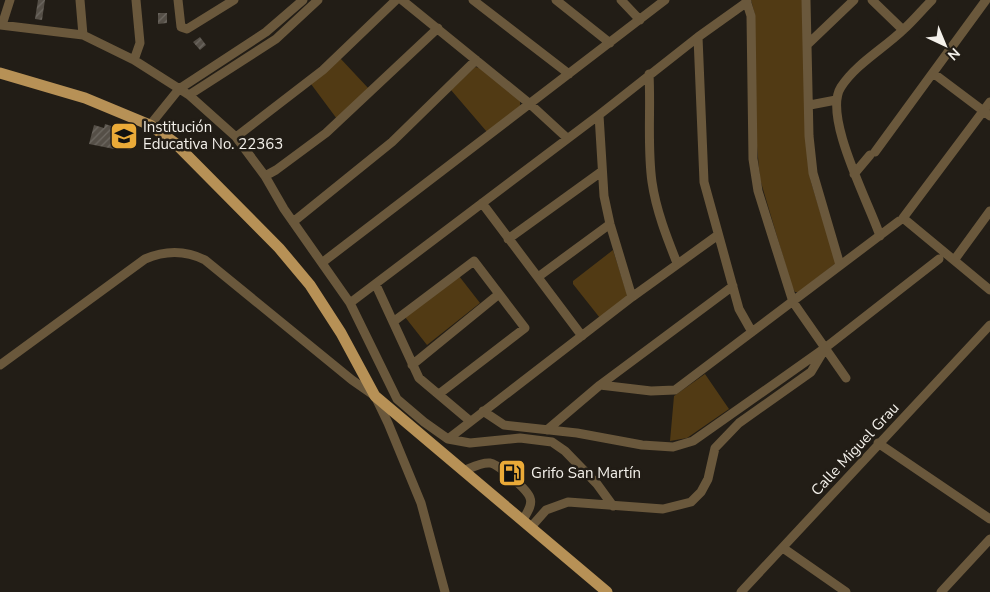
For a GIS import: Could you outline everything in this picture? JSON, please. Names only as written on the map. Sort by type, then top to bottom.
[{"type":"main road","points":[[0,73],[85,98],[150,124],[175,143],[290,261],[310,285],[341,332],[375,396],[607,592]]},
{"type":"street","points":[[10,0],[1,25],[83,35],[134,60],[179,89],[236,137],[265,176],[293,222],[323,262],[350,303],[397,399],[448,439],[470,443],[520,438],[552,442],[565,451],[597,484],[613,506]]},
{"type":"street","points":[[80,0],[83,35]]},
{"type":"street","points":[[134,60],[140,44],[136,0]]},
{"type":"street","points":[[178,0],[180,27],[187,29],[234,0]]},
{"type":"street","points":[[150,124],[179,89],[266,32],[303,0]]},
{"type":"street","points":[[188,95],[276,39],[318,0]]},
{"type":"street","points":[[236,137],[323,70],[396,0]]},
{"type":"street","points":[[402,0],[530,104],[567,138]]},
{"type":"street","points":[[473,0],[569,74]]},
{"type":"street","points":[[556,0],[610,43]]},
{"type":"street","points":[[621,0],[640,20]]},
{"type":"street","points":[[323,262],[665,0]]},
{"type":"street","points":[[806,0],[810,106],[809,136],[812,173],[840,265]]},
{"type":"street","points":[[808,44],[854,0]]},
{"type":"street","points":[[872,0],[903,30]]},
{"type":"street","points":[[880,236],[854,174],[837,118],[836,100],[840,88],[865,62],[903,30],[932,0]]},
{"type":"street","points":[[854,174],[873,153],[986,0]]},
{"type":"street","points":[[350,303],[747,1],[750,16],[753,159],[758,191],[793,302],[846,378]]},
{"type":"street","points":[[265,176],[326,133],[438,28]]},
{"type":"street","points":[[698,37],[704,182],[740,309],[752,332]]},
{"type":"street","points":[[293,222],[392,142],[476,60]]},
{"type":"street","points":[[933,73],[987,114]]},
{"type":"street","points":[[649,74],[649,136],[652,184],[665,231],[677,263]]},
{"type":"street","points":[[810,106],[836,100]]},
{"type":"street","points":[[600,385],[621,388],[675,390],[901,220],[987,114],[990,102]]},
{"type":"street","points":[[599,115],[601,172],[610,224],[632,297]]},
{"type":"street","points":[[508,240],[601,172]]},
{"type":"street","points":[[482,203],[582,336]]},
{"type":"street","points":[[954,259],[990,211]]},
{"type":"street","points":[[901,220],[954,259],[990,290]]},
{"type":"street","points":[[538,277],[610,224]]},
{"type":"street","points":[[448,439],[677,263],[718,235]]},
{"type":"street","points":[[0,365],[133,266],[155,255],[178,252],[196,256],[213,266],[352,380],[375,396],[421,503],[445,592]]},
{"type":"street","points":[[483,411],[504,425],[642,445],[674,447],[693,441],[825,348],[939,259]]},
{"type":"street","points":[[393,322],[474,261],[525,328],[439,394]]},
{"type":"street","points":[[376,285],[412,365],[420,378],[470,421]]},
{"type":"street","points":[[547,430],[618,371],[733,286]]},
{"type":"street","points":[[412,365],[499,294]]},
{"type":"street","name":"Calle Miguel Grau","points":[[741,592],[990,325]]},
{"type":"street","points":[[527,523],[546,510],[568,502],[662,509],[691,502],[701,492],[708,479],[715,448],[739,423],[811,372],[825,348]]},
{"type":"street","points":[[618,371],[621,388]]},
{"type":"street","points":[[878,443],[990,519]]},
{"type":"street","points":[[463,471],[482,464],[490,463],[498,466],[526,491],[530,498],[531,503],[527,523]]},
{"type":"street","points":[[940,592],[990,539]]},
{"type":"street","points":[[783,548],[846,592]]},
{"type":"shaded area","points":[[751,0],[803,0],[808,165],[811,182],[836,263],[799,292],[795,292],[792,287],[760,179],[755,125],[755,15]]},
{"type":"shaded area","points":[[340,58],[369,89],[337,119],[311,84]]},
{"type":"shaded area","points":[[475,67],[480,68],[520,100],[520,106],[487,132],[451,90]]},
{"type":"shaded area","points":[[613,250],[627,294],[626,300],[600,318],[573,284],[573,281]]},
{"type":"shaded area","points":[[459,276],[480,303],[427,345],[405,317]]},
{"type":"shaded area","points":[[705,374],[729,409],[687,438],[670,441],[674,396]]},
{"type":"building","points":[[38,0],[45,0],[42,20],[35,19]]},
{"type":"building","points":[[158,13],[167,13],[167,23],[158,24]]},
{"type":"building","points":[[200,37],[206,45],[200,50],[193,42]]},
{"type":"building","points":[[105,124],[127,131],[125,136],[134,138],[130,150],[115,146],[114,149],[89,144],[94,125],[104,128]]},
{"type":"place","name":"Institución Educativa No. 22363","points":[[124,136]]},
{"type":"place","name":"Grifo San Martín","points":[[512,473]]}]
